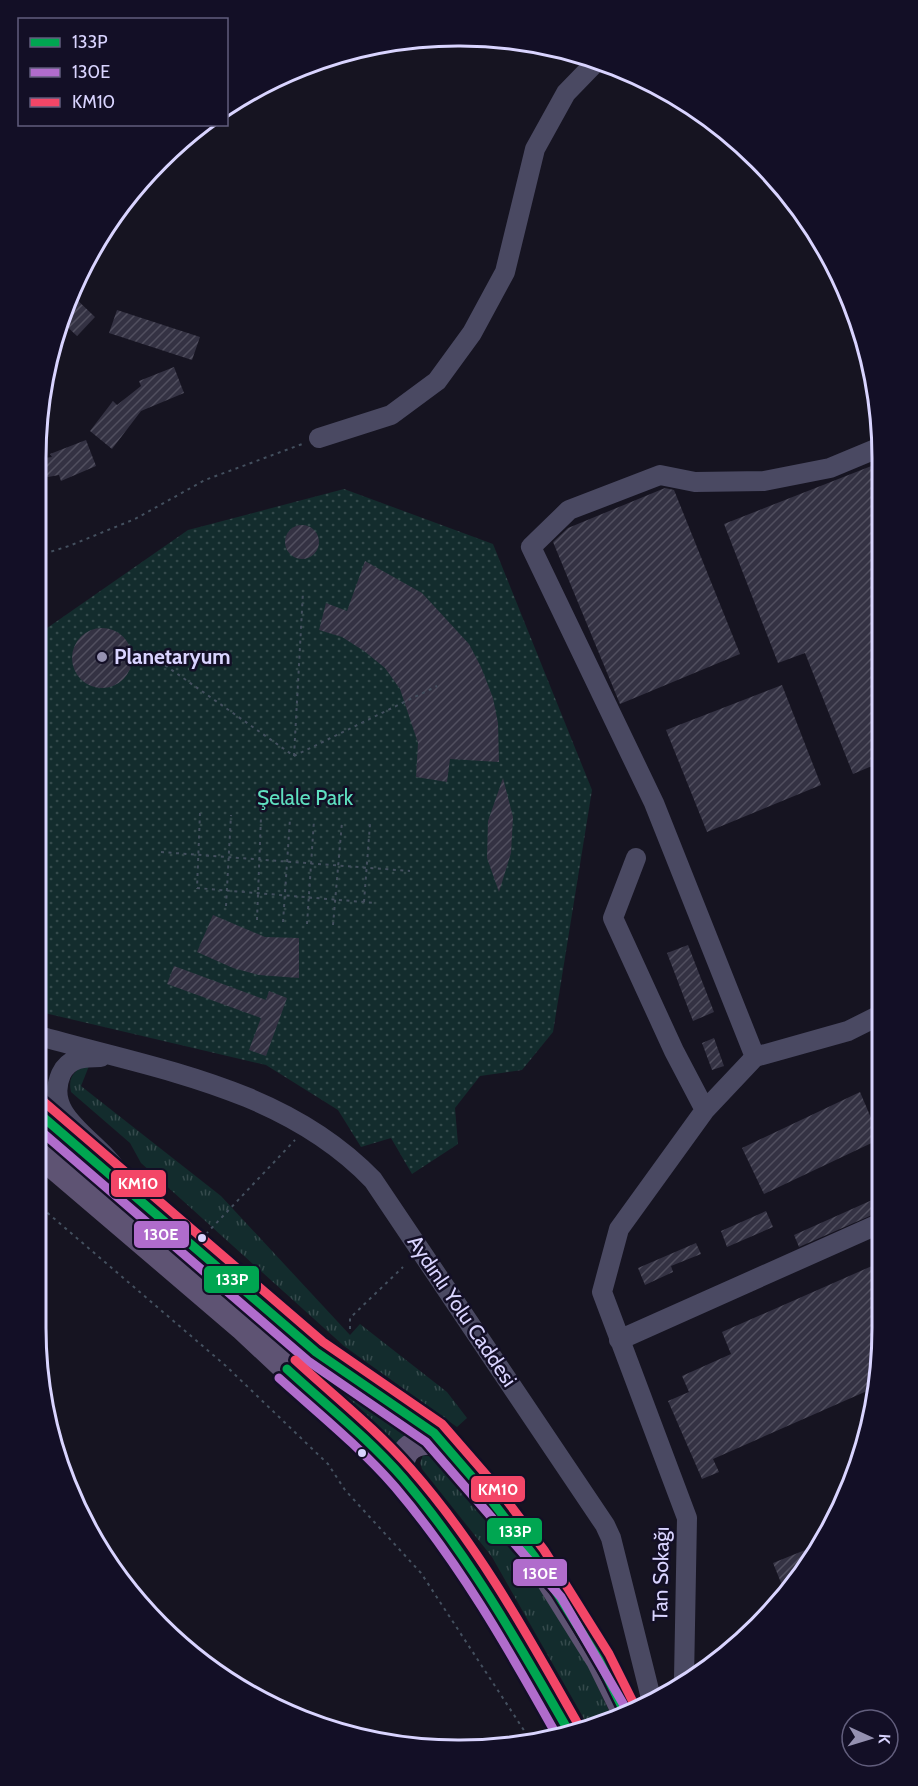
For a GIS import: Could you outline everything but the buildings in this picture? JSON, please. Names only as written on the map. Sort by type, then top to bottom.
[{"type":"main road","name":"Aydınlı Yolu Caddesi","points":[[46,1120],[316,1352],[424,1426],[442,1442],[508,1520],[570,1612],[621,1706]]},
{"type":"main road","points":[[46,1160],[242,1327],[402,1477],[462,1552],[500,1612],[565,1725]]},
{"type":"main road","points":[[402,1477],[400,1465],[407,1450],[421,1442],[442,1442]]},
{"type":"main road","points":[[508,1520],[537,1549],[571,1590],[635,1700]]},
{"type":"street","points":[[319,438],[391,415],[437,381],[472,333],[505,272],[535,149],[566,93],[591,68]]},
{"type":"street","points":[[872,451],[830,468],[764,480],[695,482],[660,475],[569,510],[531,547],[654,803],[755,1058],[848,1031],[872,1020]]},
{"type":"street","points":[[636,858],[613,918],[674,1051],[705,1110]]},
{"type":"street","name":"Aydınlı Yolu Caddesi","points":[[46,1038],[124,1057],[219,1085],[253,1099],[307,1128],[358,1164],[373,1180],[597,1511],[611,1538],[650,1692]]},
{"type":"street","name":"Aydınlı Yolu Caddesi","points":[[124,1057],[73,1060],[60,1077],[57,1098],[64,1116],[106,1155],[128,1190]]},
{"type":"street","name":"Tan Sokağı","points":[[684,1672],[687,1518],[602,1292],[619,1229],[705,1110],[755,1058]]},
{"type":"street","points":[[619,1340],[872,1227]]},
{"type":"path","points":[[46,553],[135,519],[205,480],[319,438]]},
{"type":"path","points":[[294,756],[303,592]]},
{"type":"path","points":[[159,661],[294,756]]},
{"type":"path","points":[[294,756],[437,686]]},
{"type":"path","points":[[200,813],[197,888],[375,903]]},
{"type":"path","points":[[226,906],[231,815]]},
{"type":"path","points":[[257,920],[261,817]]},
{"type":"path","points":[[283,922],[290,819]]},
{"type":"path","points":[[307,924],[314,820]]},
{"type":"path","points":[[333,925],[342,822]]},
{"type":"path","points":[[364,902],[370,824]]},
{"type":"path","points":[[161,852],[410,871]]},
{"type":"path","points":[[212,1226],[307,1128]]},
{"type":"path","points":[[46,1212],[226,1366],[328,1464],[345,1490],[421,1574],[526,1734]]},
{"type":"path","points":[[350,1329],[350,1318],[403,1266]]},
{"type":"green space","name":"Şelale Park","points":[[344,489],[493,544],[592,790],[553,1032],[522,1070],[480,1076],[455,1108],[458,1144],[412,1174],[391,1138],[361,1147],[338,1110],[266,1065],[46,1013],[46,629],[188,530]]},
{"type":"green space","points":[[91,1061],[81,1086],[221,1196],[350,1335],[360,1324],[447,1392],[467,1418],[457,1427],[344,1346],[141,1163],[130,1143],[71,1092],[70,1081],[74,1073]]},
{"type":"green space","points":[[319,1368],[411,1431],[398,1442],[395,1452],[315,1376]]},
{"type":"green space","points":[[423,1455],[433,1457],[520,1560],[574,1636],[609,1711],[585,1720],[492,1557],[422,1469],[420,1463]]},
{"type":"transit line","name":"KM10","points":[[46,1104],[323,1342],[442,1424],[495,1485],[544,1550],[609,1654],[632,1701]]},
{"type":"transit line","name":"133P","points":[[46,1120],[316,1352],[434,1433],[485,1492],[534,1556],[599,1660],[622,1706]]},
{"type":"transit line","name":"130E","points":[[46,1136],[308,1361],[426,1442],[561,1597],[624,1705]]},
{"type":"transit line","name":"KM10","points":[[295,1360],[384,1440],[436,1498],[481,1560],[577,1722]]},
{"type":"transit line","name":"133P","points":[[287,1369],[376,1449],[427,1507],[492,1600],[565,1725]]},
{"type":"transit line","name":"130E","points":[[279,1378],[368,1458],[418,1516],[481,1606],[553,1728]]},
{"type":"place","name":"Planetaryum","points":[[102,657]]}]
